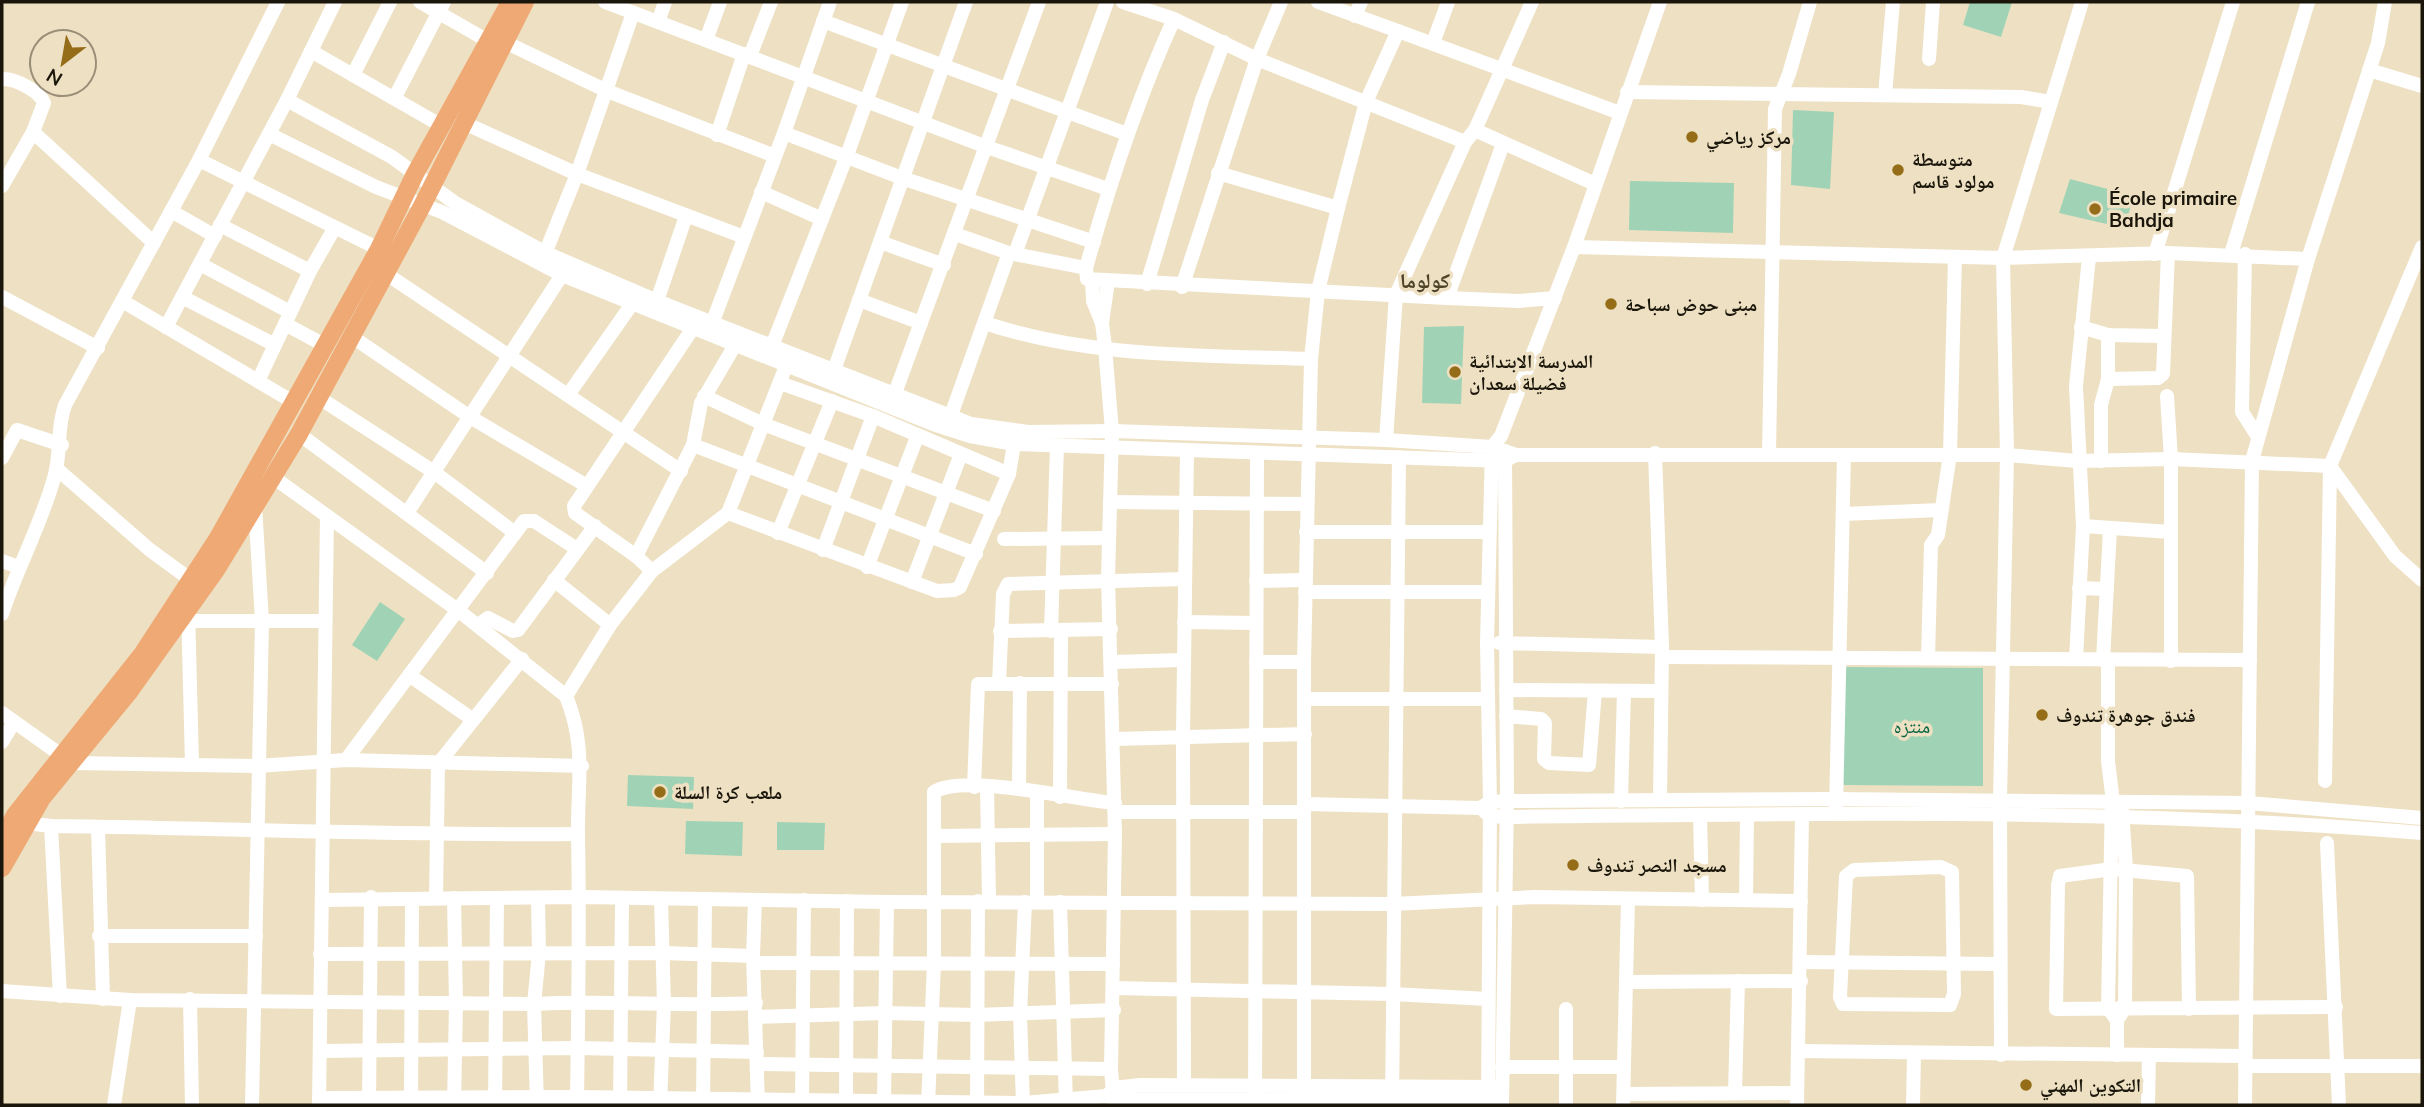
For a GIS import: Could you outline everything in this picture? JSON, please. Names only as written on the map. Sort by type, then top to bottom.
[{"type":"main road","points":[[2,868],[67,759],[143,653],[191,580],[295,403],[442,126],[496,41],[525,2]]},
{"type":"main road","points":[[2,841],[15,815],[67,759],[188,615],[299,434],[422,206],[462,122],[496,41],[504,4]]},
{"type":"street","points":[[2,614],[57,469],[62,445],[60,420],[65,405],[124,302],[278,2]]},
{"type":"street","points":[[166,327],[288,100],[334,2]]},
{"type":"street","points":[[353,75],[390,2]]},
{"type":"street","points":[[420,2],[441,7],[496,41],[607,91],[775,156]]},
{"type":"street","points":[[609,2],[987,147],[1108,189]]},
{"type":"street","points":[[658,22],[665,2]]},
{"type":"street","points":[[706,40],[720,2]]},
{"type":"street","points":[[717,135],[747,55],[771,2]]},
{"type":"street","points":[[710,328],[784,134],[830,2]]},
{"type":"street","points":[[772,346],[846,158],[902,2]]},
{"type":"street","points":[[834,370],[966,2]]},
{"type":"street","points":[[892,401],[1039,2]]},
{"type":"street","points":[[950,418],[1107,2]]},
{"type":"street","points":[[1123,2],[1174,19],[1257,59],[1465,142]]},
{"type":"street","points":[[1182,286],[1257,59],[1281,2]]},
{"type":"street","points":[[1318,2],[1358,9],[1398,30],[1620,113]]},
{"type":"street","points":[[1433,43],[1448,2]]},
{"type":"street","points":[[1386,440],[1396,295],[1465,142],[1475,130],[1532,2]]},
{"type":"street","points":[[1495,1097],[1488,999],[1489,532],[1502,452],[1660,2]]},
{"type":"street","points":[[1769,455],[1774,127],[1781,93],[1810,2]]},
{"type":"street","points":[[1885,95],[1894,2]]},
{"type":"street","points":[[1929,59],[1933,2]]},
{"type":"street","points":[[2001,1055],[2001,660],[2007,454],[2003,258],[2082,2]]},
{"type":"street","points":[[2108,379],[2158,377],[2163,374],[2165,363],[2161,254],[2233,2]]},
{"type":"street","points":[[2258,437],[2242,412],[2238,254],[2308,2]]},
{"type":"street","points":[[2245,1105],[2252,461],[2308,259],[2378,43],[2385,2]]},
{"type":"street","points":[[395,97],[441,7]]},
{"type":"street","points":[[543,259],[577,174],[634,13]]},
{"type":"street","points":[[1113,1097],[1111,1069],[1114,1010],[1112,901],[1115,739],[1108,579],[1112,431],[1102,323],[1093,301],[1089,274],[1094,242],[1108,189],[1143,88],[1174,19]]},
{"type":"street","points":[[823,21],[1127,134]]},
{"type":"street","points":[[1304,1097],[1304,662],[1311,359],[1318,291],[1366,102],[1398,30]]},
{"type":"street","points":[[1147,284],[1190,136],[1224,42]]},
{"type":"street","points":[[311,51],[442,126]]},
{"type":"street","points":[[2370,70],[2422,86]]},
{"type":"street","points":[[2,79],[18,83],[44,98],[44,106],[33,132],[2,186]]},
{"type":"street","points":[[1627,92],[2021,97],[2051,102]]},
{"type":"street","points":[[288,100],[356,136],[543,259],[562,275],[693,328],[710,328],[772,346],[834,370],[892,401],[970,436],[1014,444],[1256,453],[1386,440],[1502,452]]},
{"type":"street","points":[[462,122],[577,174],[744,237]]},
{"type":"street","points":[[1475,130],[1503,145],[1595,184]]},
{"type":"street","points":[[33,132],[154,243]]},
{"type":"street","points":[[269,134],[403,198],[442,212],[543,259],[657,301],[710,328],[735,345],[786,366],[892,401],[1002,430],[1112,431],[1307,446],[1399,457],[1502,452],[1844,456],[2007,454],[2077,461],[2171,459],[2330,466]]},
{"type":"street","points":[[784,134],[967,201],[1094,242]]},
{"type":"street","points":[[1447,298],[1503,145]]},
{"type":"street","points":[[199,160],[379,249]]},
{"type":"street","points":[[1218,173],[1338,208]]},
{"type":"street","points":[[761,192],[822,219]]},
{"type":"street","points":[[172,211],[310,271]]},
{"type":"street","points":[[657,301],[686,216]]},
{"type":"street","points":[[258,380],[310,271],[334,229]]},
{"type":"street","points":[[955,234],[1012,254],[1108,281],[1447,298],[1531,301],[1555,298]]},
{"type":"street","points":[[880,242],[944,265]]},
{"type":"street","points":[[1574,247],[2003,258],[2238,254],[2308,259]]},
{"type":"street","points":[[2325,782],[2330,466],[2422,247]]},
{"type":"street","points":[[1928,658],[1931,545],[1938,535],[1950,454],[1955,257]]},
{"type":"street","points":[[2076,659],[2083,526],[2077,461],[2076,386],[2089,257]]},
{"type":"street","points":[[200,264],[287,318],[326,346]]},
{"type":"street","points":[[386,274],[681,471]]},
{"type":"street","points":[[407,513],[562,275]]},
{"type":"street","points":[[1102,323],[1108,281]]},
{"type":"street","points":[[2,297],[98,348]]},
{"type":"street","points":[[182,297],[275,345]]},
{"type":"street","points":[[859,300],[921,323]]},
{"type":"street","points":[[124,302],[295,403]]},
{"type":"street","points":[[568,395],[632,304]]},
{"type":"street","points":[[985,323],[1048,341],[1311,359]]},
{"type":"street","points":[[2081,327],[2108,335],[2162,336]]},
{"type":"street","points":[[652,571],[574,509],[693,328]]},
{"type":"street","points":[[351,335],[470,417],[587,486]]},
{"type":"street","points":[[2101,461],[2101,405],[2108,379],[2108,335]]},
{"type":"street","points":[[636,556],[693,445],[695,422],[704,396],[735,345]]},
{"type":"street","points":[[566,696],[610,625],[652,571],[728,513],[786,366]]},
{"type":"street","points":[[780,383],[873,416],[1009,474]]},
{"type":"street","points":[[704,396],[763,425],[994,511]]},
{"type":"street","points":[[2167,396],[2171,459],[2171,661]]},
{"type":"street","points":[[318,397],[434,472],[515,533]]},
{"type":"street","points":[[778,533],[832,401]]},
{"type":"street","points":[[823,550],[873,416]]},
{"type":"street","points":[[2,458],[17,430],[62,445]]},
{"type":"street","points":[[299,434],[487,573]]},
{"type":"street","points":[[867,568],[917,436]]},
{"type":"street","points":[[728,513],[867,568],[937,591],[954,590],[965,579],[994,511],[1009,474],[1014,444]]},
{"type":"street","points":[[693,445],[976,554]]},
{"type":"street","points":[[1057,446],[1052,582],[1062,682],[1060,797]]},
{"type":"street","points":[[1183,1096],[1186,450]]},
{"type":"street","points":[[1495,1097],[1502,1067],[1507,817],[1502,452]]},
{"type":"street","points":[[1255,1097],[1256,453]]},
{"type":"street","points":[[1655,453],[1662,652],[1660,800]]},
{"type":"street","points":[[912,582],[961,454]]},
{"type":"street","points":[[1836,816],[1844,456]]},
{"type":"street","points":[[1392,1096],[1391,993],[1398,697],[1396,592],[1399,457]]},
{"type":"street","points":[[2330,466],[2395,556],[2422,580]]},
{"type":"street","points":[[57,469],[150,550],[191,580]]},
{"type":"street","points":[[273,477],[478,625],[566,696],[573,715],[582,766],[578,834],[581,954],[577,1101]]},
{"type":"street","points":[[1110,502],[1306,505]]},
{"type":"street","points":[[252,1105],[262,621],[255,505]]},
{"type":"street","points":[[1843,514],[1941,510]]},
{"type":"street","points":[[327,516],[319,1102],[884,1101],[1023,1104],[1066,1103],[1113,1097],[1495,1097]]},
{"type":"street","points":[[346,760],[524,521],[530,519],[577,549]]},
{"type":"street","points":[[478,625],[488,618],[513,631],[518,630],[595,526]]},
{"type":"street","points":[[2083,526],[2170,532]]},
{"type":"street","points":[[2110,529],[2106,660],[2108,761],[2115,807],[2119,869],[2121,1014],[2117,1055]]},
{"type":"street","points":[[1306,532],[1489,532]]},
{"type":"street","points":[[1004,539],[1109,538]]},
{"type":"street","points":[[2,561],[19,566]]},
{"type":"street","points":[[999,683],[1003,594],[1008,584],[1108,579],[1185,579]]},
{"type":"street","points":[[554,580],[610,625]]},
{"type":"street","points":[[1256,581],[1396,592],[1488,593]]},
{"type":"street","points":[[2079,588],[2107,589]]},
{"type":"street","points":[[192,764],[188,615],[262,621],[326,621]]},
{"type":"street","points":[[1184,622],[1256,623]]},
{"type":"street","points":[[1000,631],[1111,629]]},
{"type":"street","points":[[1487,643],[1662,652],[2001,660],[2250,660]]},
{"type":"street","points":[[436,898],[438,764],[522,659]]},
{"type":"street","points":[[1112,662],[1183,660]]},
{"type":"street","points":[[1256,662],[1304,662]]},
{"type":"street","points":[[409,675],[472,719]]},
{"type":"street","points":[[977,1103],[976,961],[984,901],[986,835],[980,787],[976,687],[978,684],[999,683],[1112,684]]},
{"type":"street","points":[[1019,789],[1020,683]]},
{"type":"street","points":[[1506,690],[1661,691]]},
{"type":"street","points":[[1506,716],[1541,719],[1545,723],[1545,759],[1549,763],[1589,765],[1595,691]]},
{"type":"street","points":[[1620,801],[1624,691]]},
{"type":"street","points":[[1304,699],[1487,699]]},
{"type":"street","points":[[2,742],[8,718],[67,759],[257,766],[324,764],[346,760],[582,766]]},
{"type":"street","points":[[1115,739],[1183,735],[1305,734]]},
{"type":"street","points":[[928,1104],[934,963],[934,792],[941,788],[1019,789],[1115,808],[1256,813],[1304,808],[1487,809],[1507,802],[1620,801],[1640,809],[1660,800],[2000,800],[2422,833]]},
{"type":"street","points":[[1023,1104],[1021,964],[1031,902],[1038,792]]},
{"type":"street","points":[[1487,809],[1507,817],[1640,809],[1700,816],[2001,816],[2115,807],[2249,803],[2422,818]]},
{"type":"street","points":[[1700,816],[1702,900]]},
{"type":"street","points":[[1746,900],[1747,816]]},
{"type":"street","points":[[1628,900],[1623,1099],[1735,1093],[1797,1099],[1802,816]]},
{"type":"street","points":[[27,823],[51,826],[256,828],[437,835],[578,834]]},
{"type":"street","points":[[51,826],[60,996]]},
{"type":"street","points":[[98,827],[99,936],[103,999]]},
{"type":"street","points":[[935,836],[1115,834]]},
{"type":"street","points":[[2327,843],[2339,1105]]},
{"type":"street","points":[[1941,867],[1952,872],[1954,993],[1950,1005],[1847,1007],[1840,997],[1843,962],[1844,879],[1849,872],[1941,867]]},
{"type":"street","points":[[2108,1008],[2119,869]]},
{"type":"street","points":[[2189,1009],[2189,878],[2185,875],[2119,869],[2060,876],[2055,1007],[2059,1010],[2108,1008],[2121,1014],[2189,1009],[2336,1007]]},
{"type":"street","points":[[323,900],[371,897],[581,897],[622,900],[1394,904],[1535,897],[1801,901]]},
{"type":"street","points":[[369,1102],[371,897]]},
{"type":"street","points":[[411,1102],[412,898]]},
{"type":"street","points":[[454,898],[454,1102]]},
{"type":"street","points":[[495,1102],[497,899]]},
{"type":"street","points":[[537,1102],[534,1004],[539,953],[538,899]]},
{"type":"street","points":[[620,1101],[622,900]]},
{"type":"street","points":[[660,1102],[664,1004],[661,900]]},
{"type":"street","points":[[703,1102],[705,900]]},
{"type":"street","points":[[755,900],[753,960],[758,1102]]},
{"type":"street","points":[[802,1102],[804,900]]},
{"type":"street","points":[[846,1101],[847,901]]},
{"type":"street","points":[[884,1101],[887,902]]},
{"type":"street","points":[[1060,902],[1066,1103]]},
{"type":"street","points":[[99,936],[256,936]]},
{"type":"street","points":[[320,954],[456,956],[663,953],[802,962],[976,961],[1113,964]]},
{"type":"street","points":[[1801,962],[2000,964]]},
{"type":"street","points":[[1735,1093],[1738,981]]},
{"type":"street","points":[[1627,982],[1801,981]]},
{"type":"street","points":[[1113,988],[1304,994],[1391,993],[1488,999]]},
{"type":"street","points":[[2,992],[130,1000],[664,1004],[803,1016],[848,1013],[976,1015],[1114,1010]]},
{"type":"street","points":[[190,999],[192,1105]]},
{"type":"street","points":[[114,1105],[130,1000]]},
{"type":"street","points":[[1566,1009],[1566,1105]]},
{"type":"street","points":[[320,1051],[663,1049],[704,1051],[802,1065],[1111,1069]]},
{"type":"street","points":[[1799,1051],[2149,1055],[2338,1065],[2422,1066]]},
{"type":"street","points":[[1913,1105],[1914,1054]]},
{"type":"street","points":[[2148,1105],[2149,1055]]},
{"type":"street","points":[[1502,1067],[1623,1067]]},
{"type":"green space","points":[[1970,2],[2012,2],[2001,37],[1963,25]]},
{"type":"green space","points":[[1793,110],[1834,112],[1830,189],[1791,185]]},
{"type":"green space","points":[[2070,179],[2134,196],[2124,228],[2059,213]]},
{"type":"green space","points":[[1630,181],[1734,183],[1733,233],[1629,230]]},
{"type":"green space","points":[[1464,326],[1461,404],[1422,403],[1424,327]]},
{"type":"green space","points":[[380,602],[405,619],[377,661],[352,645]]},
{"type":"green space","name":"منتزه","points":[[1842,667],[1983,668],[1983,786],[1841,785]]},
{"type":"green space","name":"ملعب كرة السلة","points":[[628,775],[694,777],[693,809],[627,806]]},
{"type":"green space","name":"ملعب كرة السلة","points":[[686,821],[743,822],[742,856],[685,854]]},
{"type":"green space","name":"ملعب كرة السلة","points":[[777,822],[825,823],[824,850],[777,850]]},
{"type":"place","name":"مركز رياضي","points":[[1692,137]]},
{"type":"place","name":"متوسطة مولود قاسم","points":[[1898,170]]},
{"type":"place","name":"École primaire Bahdja","points":[[2095,209]]},
{"type":"place","name":"مبنى حوض سباحة","points":[[1611,304]]},
{"type":"place","name":"المدرسة الابتدائية فضيلة سعدان","points":[[1455,372]]},
{"type":"place","name":"فندق جوهرة تندوف","points":[[2042,715]]},
{"type":"place","name":"ملعب كرة السلة","points":[[660,792]]},
{"type":"place","name":"مسجد النصر تندوف","points":[[1573,865]]},
{"type":"place","name":"التكوين المهني","points":[[2026,1085]]},
{"type":"district","name":"كولوما","points":[[1425,281]]}]
